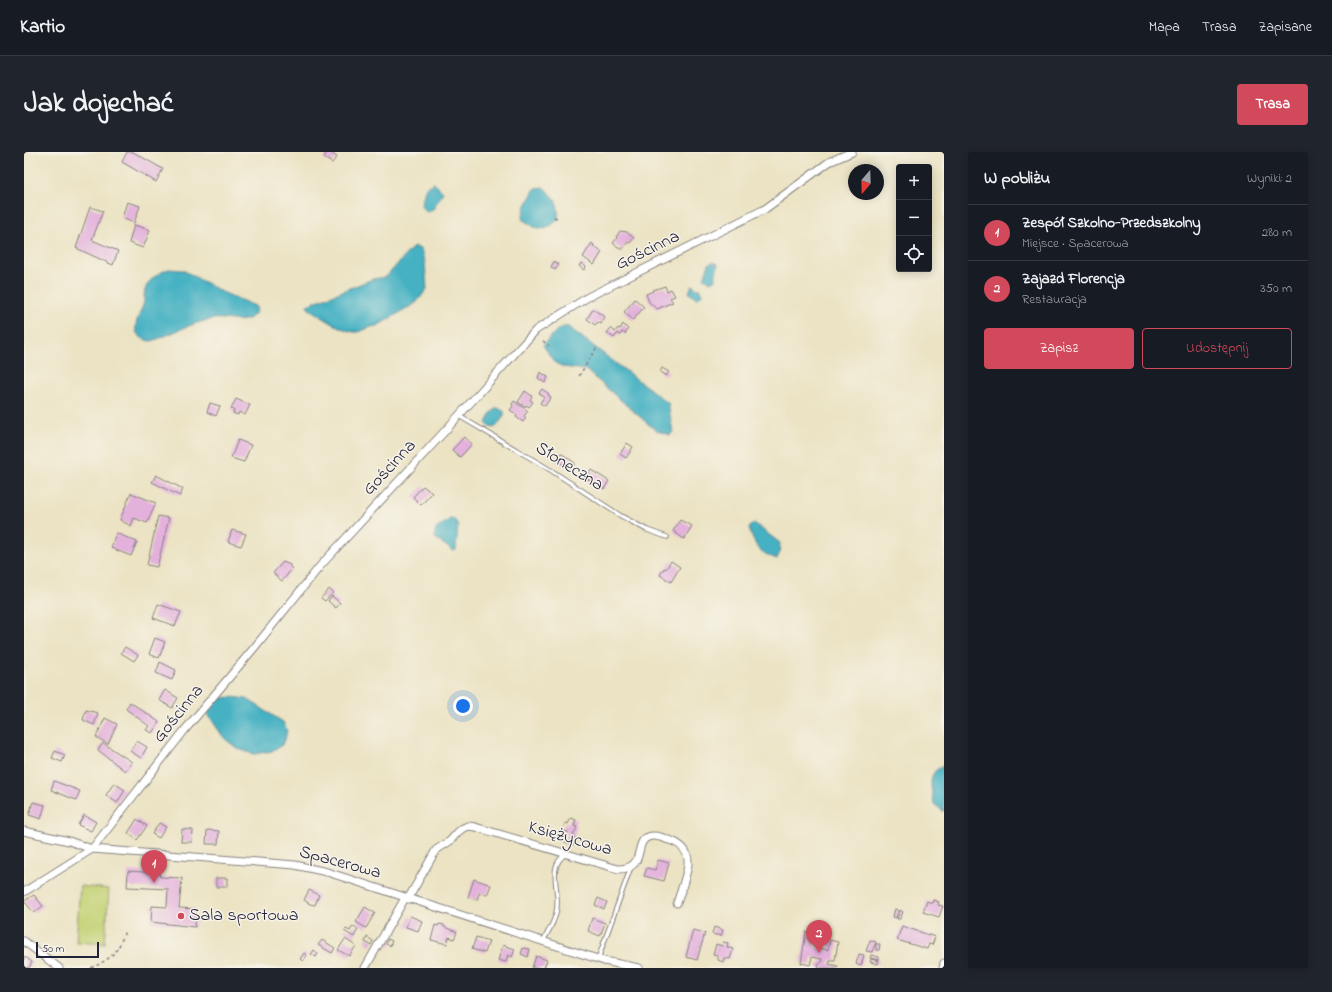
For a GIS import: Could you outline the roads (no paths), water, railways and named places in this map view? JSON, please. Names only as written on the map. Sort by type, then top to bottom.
[{"type":"street","name":"Gościnna","points":[[24,892],[92,849],[184,732],[321,565],[459,416],[536,330],[588,297],[765,209],[829,162],[852,152]]},
{"type":"street","name":"Księżycowa","points":[[406,898],[436,850],[468,826],[618,869],[631,867],[635,864],[644,840],[647,837],[654,836],[677,842],[684,851],[688,862],[677,903]]},
{"type":"street","name":"Spacerowa","points":[[24,831],[69,841],[92,849],[295,865],[327,872],[598,959],[639,968]]},
{"type":"street","points":[[366,968],[406,898]]},
{"type":"street","points":[[24,941],[59,968]]},
{"type":"street","points":[[943,968],[944,964]]},
{"type":"lane","name":"Słoneczna","points":[[459,416],[549,469],[622,516],[647,530],[667,537]]},
{"type":"lane","points":[[543,941],[557,912],[558,904],[555,869],[557,863],[567,854]]},
{"type":"lane","points":[[598,959],[631,867]]},
{"type":"water","points":[[434,183],[443,192],[434,208],[428,212],[425,211],[421,205],[426,187]]},
{"type":"water","points":[[543,187],[556,201],[558,214],[558,220],[545,229],[534,227],[522,219],[525,207],[535,188]]},
{"type":"water","points":[[415,246],[421,250],[425,263],[427,289],[416,303],[377,326],[357,332],[349,331],[337,326],[309,309],[307,305],[373,279],[386,277]]},
{"type":"water","points":[[713,262],[718,264],[715,279],[711,282],[704,278],[709,264]]},
{"type":"water","points":[[169,269],[183,270],[222,292],[255,306],[257,310],[249,319],[208,320],[154,340],[150,341],[144,339],[137,333],[136,327],[144,302],[145,290],[149,282],[155,276]]},
{"type":"water","points":[[692,285],[697,289],[700,289],[702,294],[697,298],[689,292]]},
{"type":"water","points":[[567,326],[668,403],[673,432],[670,435],[657,431],[586,370],[563,367],[554,362],[543,345],[558,329]]},
{"type":"water","points":[[496,408],[502,409],[504,416],[496,427],[489,426],[486,423],[491,413]]},
{"type":"water","points":[[450,519],[454,519],[458,525],[456,550],[453,551],[434,537],[436,529]]},
{"type":"water","points":[[754,523],[780,543],[777,559],[766,554],[755,544],[749,528]]},
{"type":"water","points":[[232,697],[247,699],[283,722],[287,730],[285,740],[282,745],[272,751],[254,754],[238,749],[224,738],[207,713],[220,698]]},
{"type":"water","points":[[944,766],[943,811],[934,804],[931,782],[934,772]]},
{"type":"place","name":"Zespół Szkolno-Przedszkolny","points":[[154,883]]},
{"type":"place","name":"Sala sportowa","points":[[181,916]]},
{"type":"place","name":"Zajazd Florencja","points":[[819,953]]}]
